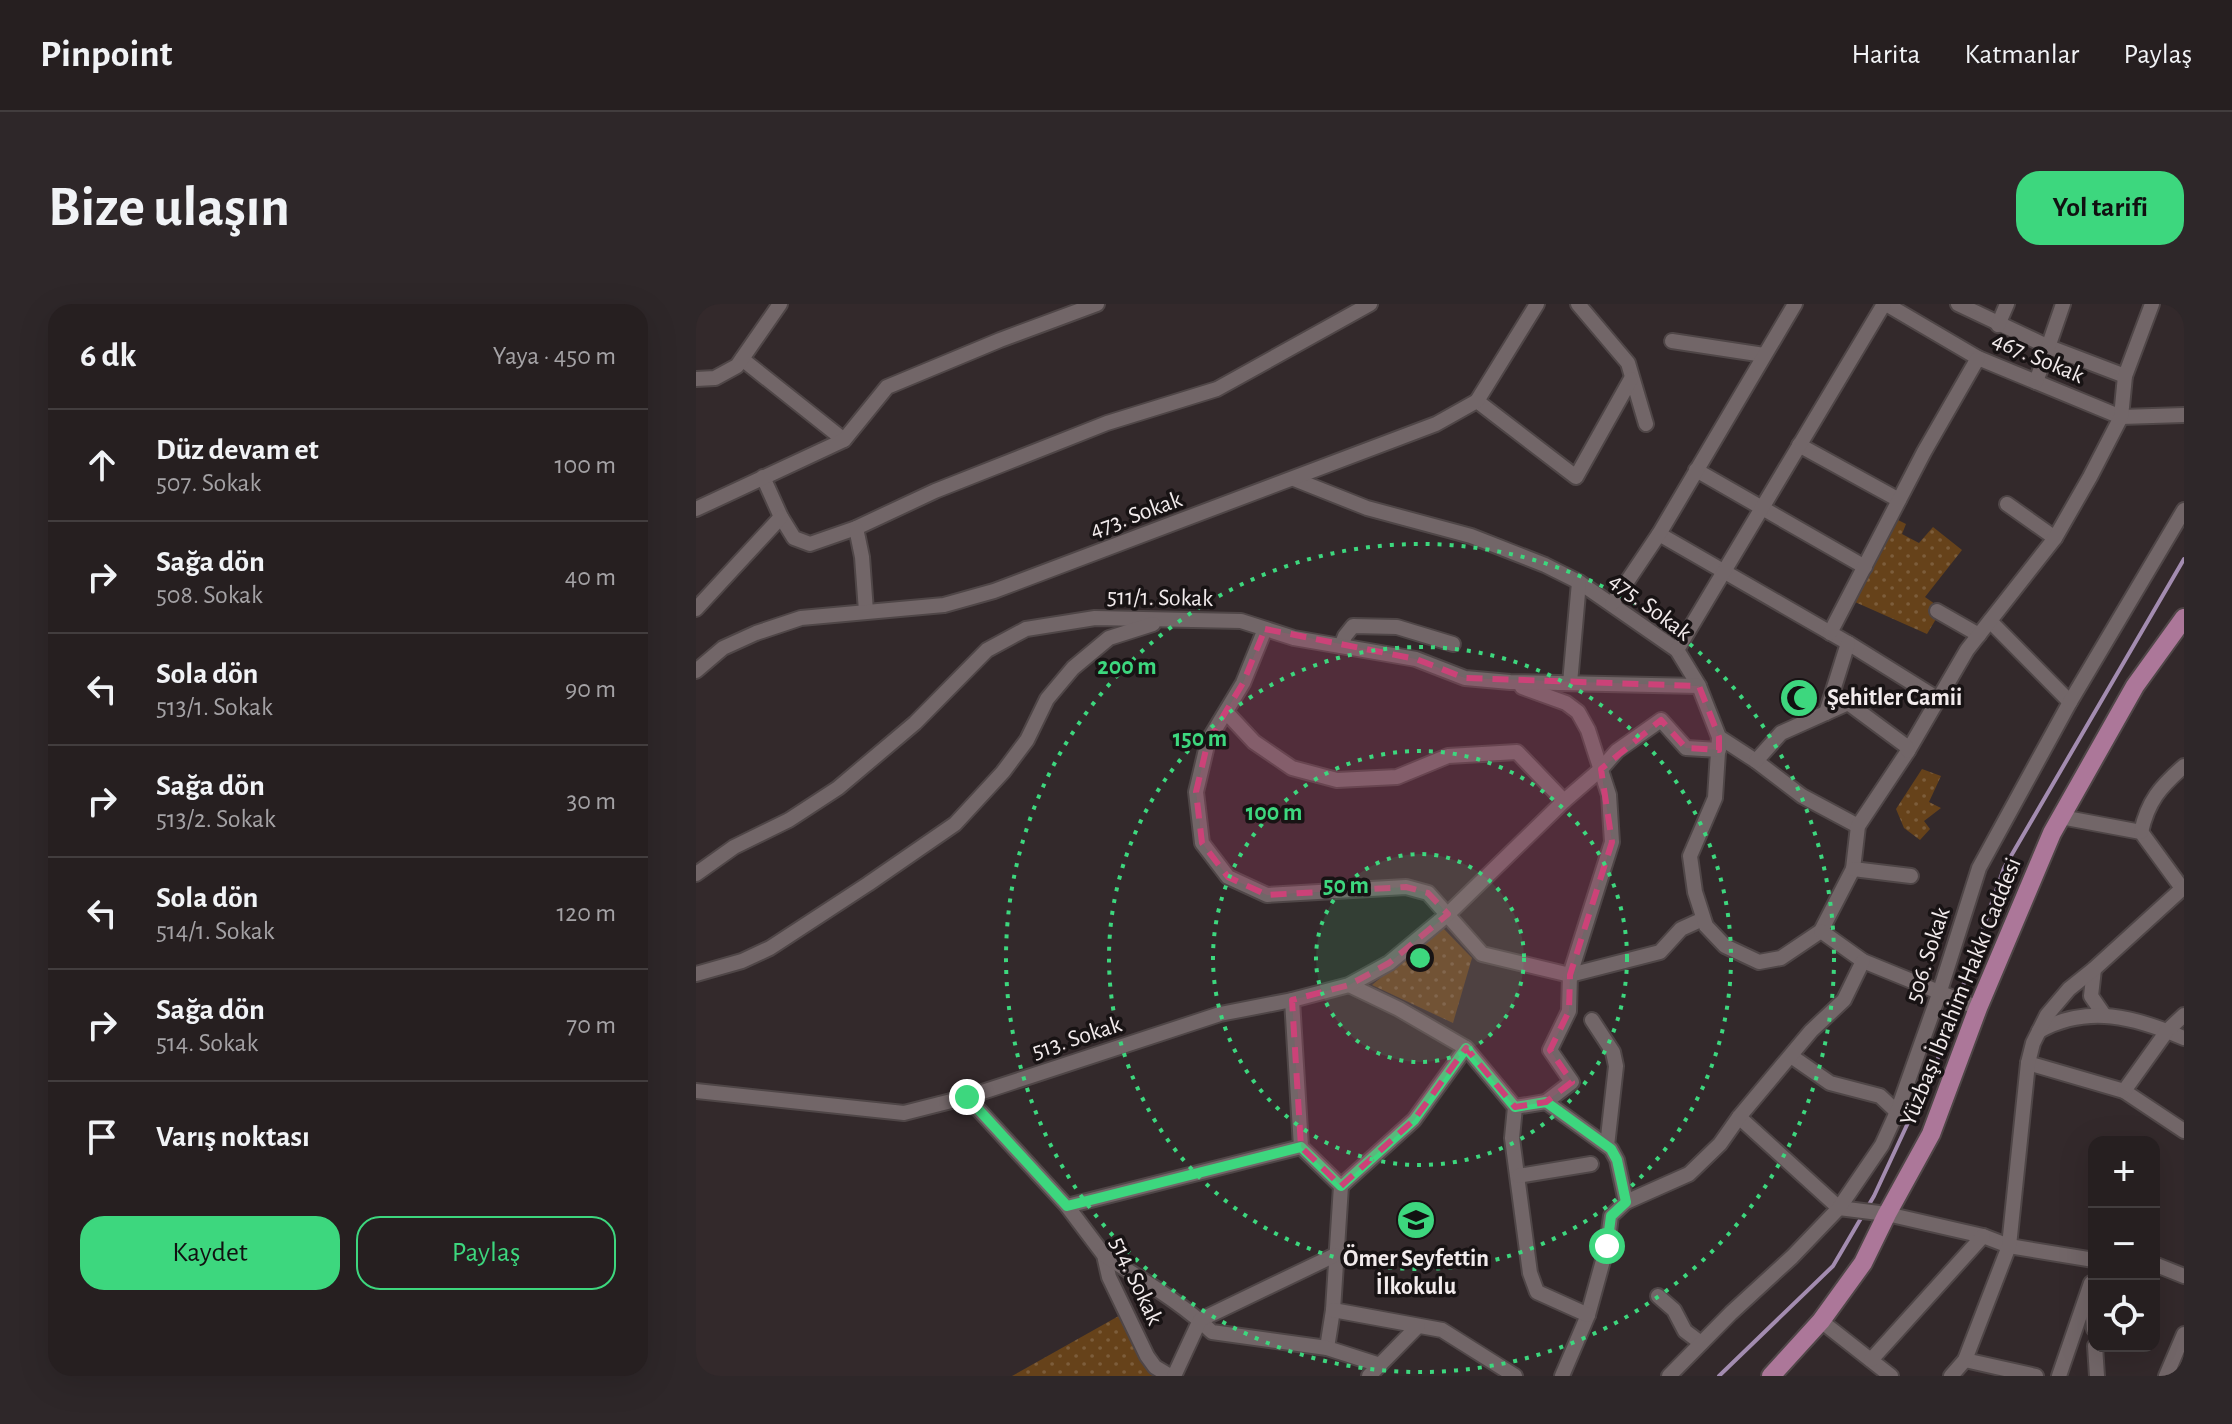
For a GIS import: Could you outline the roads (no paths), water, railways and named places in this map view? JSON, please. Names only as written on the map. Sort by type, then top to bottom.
[{"type":"main road","name":"Yüzbaşı İbrahim Hakkı Caddesi","points":[[1771,1376],[1821,1321],[1863,1263],[1931,1134],[1970,1005],[2052,833],[2135,686],[2184,618]]},
{"type":"street","points":[[696,379],[715,378],[737,366],[780,304]]},
{"type":"street","points":[[696,509],[844,440],[887,387],[1097,304]]},
{"type":"street","points":[[763,477],[794,538],[810,544],[856,528],[935,491],[1107,423],[1217,389],[1370,304]]},
{"type":"street","name":"473. Sokak","points":[[696,671],[723,648],[801,618],[944,605],[994,591],[1436,424],[1477,401],[1537,304]]},
{"type":"street","points":[[1578,304],[1628,363],[1646,424]]},
{"type":"street","points":[[1612,604],[1659,534],[1795,304]]},
{"type":"street","points":[[1677,650],[1885,304]]},
{"type":"street","name":"467. Sokak","points":[[1885,304],[1978,358],[2121,417],[2184,415]]},
{"type":"street","points":[[1958,304],[2049,347],[2125,376]]},
{"type":"street","points":[[1998,325],[2007,304]]},
{"type":"street","points":[[2036,382],[2063,304]]},
{"type":"street","points":[[1858,826],[1802,796],[1756,761],[1719,743],[1715,798],[1690,856],[1695,892],[1706,926],[1725,946],[1759,962],[1781,958],[1821,931],[1853,869],[1858,826],[1908,751],[1967,650],[2055,538],[2090,477],[2121,417],[2125,376],[2152,304]]},
{"type":"street","points":[[1672,341],[1764,355]]},
{"type":"street","points":[[1830,633],[1978,358]]},
{"type":"street","points":[[742,359],[844,440]]},
{"type":"street","points":[[1477,401],[1576,477],[1631,379]]},
{"type":"street","points":[[1799,445],[1899,500]]},
{"type":"street","points":[[1696,470],[1865,567]]},
{"type":"street","name":"475. Sokak","points":[[1294,479],[1367,508],[1471,536],[1579,582],[1677,650],[1699,686],[1719,743]]},
{"type":"street","points":[[2007,504],[2055,538]]},
{"type":"street","name":"506. Sokak","points":[[1669,1376],[1839,1208],[1882,1145],[1941,995],[1979,868],[2070,702],[2184,510]]},
{"type":"street","points":[[696,608],[781,517]]},
{"type":"street","points":[[856,528],[862,557],[866,611]]},
{"type":"street","points":[[1659,534],[1938,699]]},
{"type":"street","points":[[1570,683],[1579,582]]},
{"type":"street","points":[[1937,611],[1979,635]]},
{"type":"street","name":"511/1. Sokak","points":[[696,874],[734,847],[789,820],[838,788],[915,723],[987,650],[1026,629],[1095,618],[1241,621],[1294,638],[1416,659],[1465,678],[1510,682],[1699,686]]},
{"type":"street","points":[[696,974],[742,961],[770,948],[955,824],[1003,772],[1027,740],[1047,699],[1073,668],[1109,638],[1166,621]]},
{"type":"street","points":[[1990,621],[2070,702]]},
{"type":"street","points":[[1341,646],[1353,626],[1397,627],[1453,644]]},
{"type":"street","points":[[1265,629],[1243,683],[1208,741],[1196,792],[1202,843],[1228,877],[1267,895],[1406,887],[1428,893],[1482,954],[1570,975],[1660,952],[1681,929],[1703,919]]},
{"type":"street","points":[[1826,713],[1848,643]]},
{"type":"street","points":[[1510,682],[1566,703],[1578,712],[1588,730],[1609,795],[1612,842],[1570,975],[1569,1011],[1550,1050],[1572,1082],[1546,1102],[1515,1107]]},
{"type":"street","points":[[1756,761],[1781,733],[1848,703],[1906,746],[1908,751]]},
{"type":"street","points":[[1226,712],[1254,742],[1292,768],[1337,780],[1397,777],[1448,756],[1517,752],[1564,801]]},
{"type":"street","name":"513. Sokak","points":[[696,1091],[904,1113],[967,1097],[1220,1014],[1349,985],[1389,963],[1448,914],[1617,751],[1661,720],[1686,748],[1719,743]]},
{"type":"street","points":[[2141,832],[2152,799],[2184,766]]},
{"type":"street","points":[[1951,1376],[1965,1360],[2009,1246],[2028,1063],[2033,1043],[2047,1015],[2069,989],[2183,887],[2141,832],[2061,817]]},
{"type":"street","points":[[1853,869],[1911,876]]},
{"type":"street","points":[[1821,931],[1863,961],[1970,1005]]},
{"type":"street","points":[[1562,1376],[1588,1315],[1607,1246],[1611,1216],[1626,1202],[1689,1174],[1720,1144],[1811,1031],[1844,1000],[1863,961]]},
{"type":"street","points":[[2094,969],[2091,996],[2104,1015]]},
{"type":"street","points":[[1349,985],[1399,1009],[1466,1048],[1515,1107],[1512,1138],[1530,1273],[1537,1292],[1588,1315]]},
{"type":"street","points":[[1292,1000],[1301,1147],[1341,1186]]},
{"type":"street","points":[[2039,1032],[2069,1019],[2104,1015],[2184,1038]]},
{"type":"street","points":[[2124,1091],[2167,1031],[2184,1015]]},
{"type":"street","points":[[1592,1020],[1613,1052],[1616,1066],[1607,1146]]},
{"type":"street","points":[[1327,1348],[1333,1310],[1341,1186],[1414,1120],[1466,1048]]},
{"type":"street","points":[[1791,1056],[1830,1083],[1880,1096],[1897,1112]]},
{"type":"street","points":[[2028,1063],[2124,1091],[2184,1131]]},
{"type":"street","name":"514. Sokak","points":[[967,1097],[1067,1206],[1104,1255],[1109,1277],[1147,1356],[1155,1367],[1172,1376]]},
{"type":"street","points":[[1546,1102],[1611,1149],[1617,1160],[1626,1202]]},
{"type":"street","points":[[1739,1117],[1839,1208],[1887,1214],[1983,1236],[2009,1246],[2088,1259]]},
{"type":"street","points":[[1067,1206],[1301,1147]]},
{"type":"street","points":[[1518,1176],[1591,1164]]},
{"type":"street","points":[[1871,1360],[1983,1236]]},
{"type":"street","points":[[1104,1255],[1200,1320],[1212,1332],[1327,1348],[1375,1370],[1418,1326]]},
{"type":"street","points":[[1172,1376],[1200,1320],[1335,1255]]},
{"type":"street","points":[[2160,1266],[2184,1276]]},
{"type":"street","points":[[2059,1376],[2092,1280]]},
{"type":"street","points":[[1658,1296],[1674,1310],[1685,1331],[1701,1343]]},
{"type":"street","points":[[1333,1310],[1442,1330],[1515,1376]]},
{"type":"street","points":[[1821,1321],[1891,1376]]},
{"type":"street","points":[[2166,1376],[2184,1334]]},
{"type":"street","points":[[2095,1352],[2097,1376]]},
{"type":"street","points":[[1965,1360],[2036,1376]]},
{"type":"waterway","points":[[1959,997],[2004,868],[2184,559]]},
{"type":"waterway","points":[[1719,1376],[1833,1266],[1874,1196],[1939,1056],[1956,1005]]},
{"type":"place","name":"Şehitler Camii","points":[[1799,698]]},
{"type":"place","name":"Ömer Seyfettin İlkokulu","points":[[1416,1220]]}]
